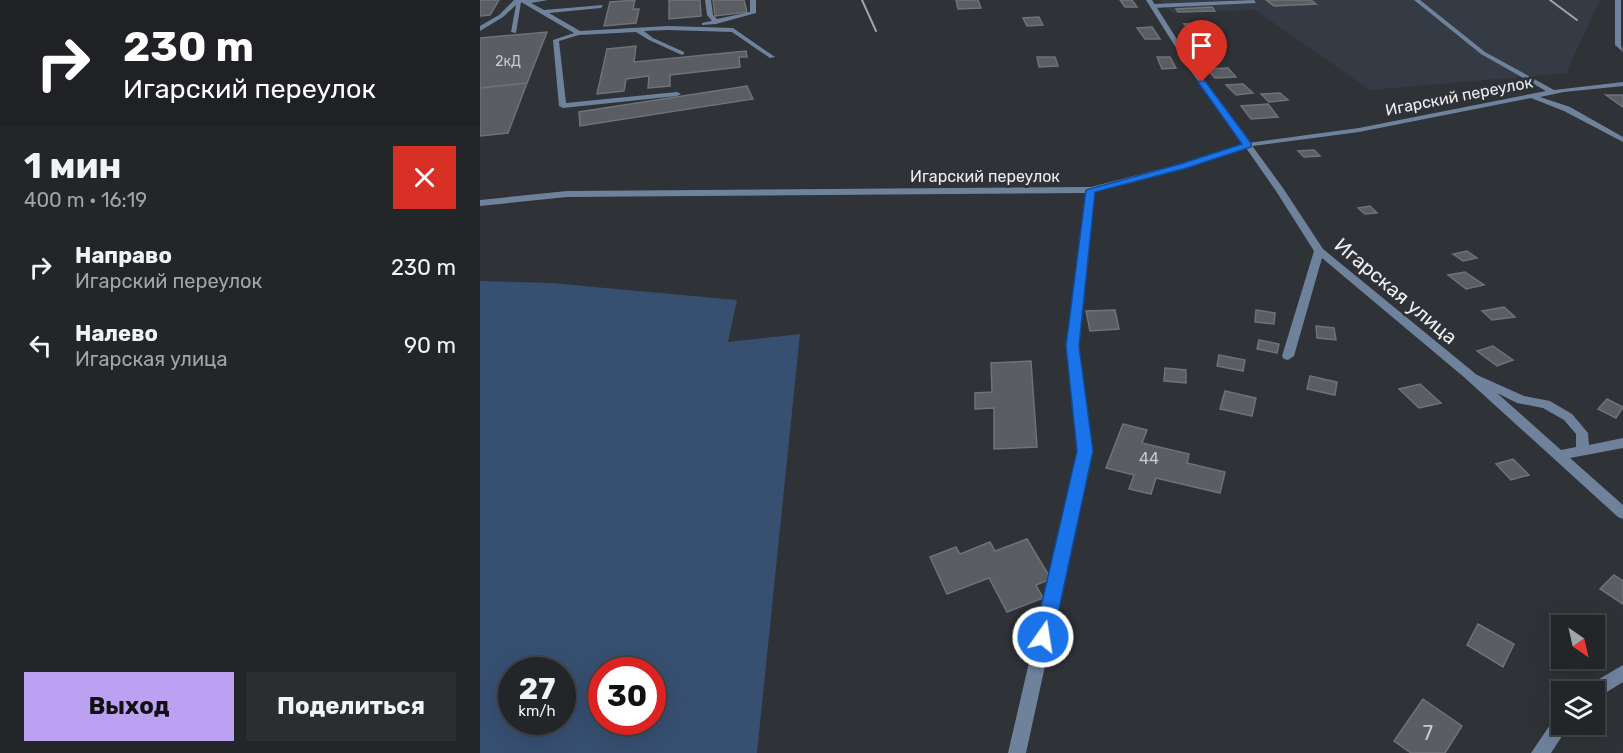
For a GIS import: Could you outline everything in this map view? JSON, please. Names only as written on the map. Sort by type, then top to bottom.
[{"type":"street","points":[[480,29],[521,1],[545,0]]},
{"type":"street","points":[[708,0],[710,15],[716,22]]},
{"type":"street","points":[[685,29],[753,13],[753,0]]},
{"type":"street","points":[[1417,0],[1483,53],[1554,93]]},
{"type":"street","points":[[1618,0],[1617,45],[1623,50]]},
{"type":"street","points":[[521,1],[579,33]]},
{"type":"street","points":[[514,32],[521,1]]},
{"type":"street","points":[[1151,3],[1254,2]]},
{"type":"street","name":"Игарская улица","points":[[1151,3],[1191,67],[1280,190],[1319,251],[1469,375],[1623,513]]},
{"type":"street","points":[[543,12],[601,6]]},
{"type":"street","points":[[677,94],[563,106],[556,40],[579,33],[685,29],[733,30],[772,57]]},
{"type":"street","points":[[638,30],[651,39],[682,53]]},
{"type":"street","name":"Игарский переулок","points":[[480,203],[567,194],[1090,190],[1183,166],[1248,145],[1359,130],[1554,93],[1623,84]]},
{"type":"street","points":[[1533,97],[1567,109],[1623,140]]},
{"type":"street","points":[[1017,753],[1085,451],[1072,346],[1090,190]]},
{"type":"street","points":[[1288,356],[1319,251]]},
{"type":"street","points":[[1469,375],[1521,400],[1546,404],[1568,417],[1582,433],[1583,451]]},
{"type":"street","points":[[1559,455],[1623,443]]},
{"type":"street","points":[[1605,684],[1623,673]]},
{"type":"street","points":[[1540,753],[1553,735]]},
{"type":"shaded area","points":[[1160,0],[1600,0],[1566,73],[1370,90],[1255,10],[1172,13]]},
{"type":"shaded area","points":[[480,281],[551,283],[737,300],[728,342],[800,334],[757,753],[480,753]]},
{"type":"building","points":[[480,0],[499,0],[490,15],[480,16]]},
{"type":"building","points":[[635,0],[633,9],[639,9],[636,23],[604,26],[610,2]]},
{"type":"building","points":[[669,0],[700,0],[701,16],[669,19]]},
{"type":"building","points":[[713,0],[744,0],[747,12],[715,16]]},
{"type":"building","points":[[956,0],[978,0],[981,8],[958,9]]},
{"type":"building","points":[[1120,0],[1132,0],[1137,7],[1125,7]]},
{"type":"building","points":[[1266,0],[1311,0],[1316,4],[1274,6]]},
{"type":"building","points":[[1212,7],[1215,11],[1178,12],[1176,9]]},
{"type":"building","points":[[1039,17],[1043,25],[1027,26],[1023,18]]},
{"type":"building","points":[[1200,23],[1205,28],[1188,29],[1184,24]]},
{"type":"building","points":[[1152,27],[1160,39],[1145,39],[1137,28]]},
{"type":"building","points":[[547,32],[527,83],[480,88],[480,38]]},
{"type":"building","points":[[1207,33],[1211,38],[1191,39],[1187,34]]},
{"type":"building","points":[[636,46],[634,62],[746,51],[747,57],[739,57],[740,67],[670,75],[670,86],[648,88],[649,76],[626,79],[624,91],[597,94],[607,49]]},
{"type":"building","points":[[1037,57],[1055,57],[1058,66],[1039,67]]},
{"type":"building","points":[[1157,57],[1170,57],[1176,68],[1162,69]]},
{"type":"building","points":[[1228,68],[1236,77],[1215,78],[1207,69]]},
{"type":"building","points":[[527,83],[508,133],[480,136],[480,88]]},
{"type":"building","points":[[1243,84],[1253,93],[1236,95],[1226,85]]},
{"type":"building","points":[[747,86],[753,99],[580,126],[579,112]]},
{"type":"building","points":[[1280,93],[1288,100],[1269,102],[1261,94]]},
{"type":"building","points":[[1606,95],[1623,95],[1623,107]]},
{"type":"building","points":[[1268,104],[1278,117],[1251,119],[1241,106]]},
{"type":"building","points":[[1314,150],[1320,156],[1304,157],[1298,151]]},
{"type":"building","points":[[1370,206],[1377,213],[1365,214],[1358,208]]},
{"type":"building","points":[[1467,251],[1477,258],[1463,261],[1453,254]]},
{"type":"building","points":[[1465,272],[1484,285],[1466,289],[1448,275]]},
{"type":"building","points":[[1504,307],[1515,317],[1492,320],[1482,311]]},
{"type":"building","points":[[1115,310],[1119,329],[1090,331],[1086,311]]},
{"type":"building","points":[[1256,310],[1275,313],[1274,324],[1255,322]]},
{"type":"building","points":[[1316,326],[1334,328],[1336,340],[1317,338]]},
{"type":"building","points":[[1259,340],[1279,344],[1277,353],[1257,349]]},
{"type":"building","points":[[1493,346],[1513,360],[1497,366],[1477,351]]},
{"type":"building","points":[[1219,355],[1245,360],[1243,371],[1217,366]]},
{"type":"building","points":[[1031,361],[1037,447],[994,449],[994,408],[975,409],[975,393],[992,392],[991,363]]},
{"type":"building","points":[[1165,368],[1186,370],[1186,383],[1164,381]]},
{"type":"building","points":[[1310,376],[1337,382],[1335,395],[1307,389]]},
{"type":"building","points":[[1420,384],[1441,403],[1419,408],[1399,389]]},
{"type":"building","points":[[1225,391],[1256,398],[1252,416],[1220,409]]},
{"type":"building","points":[[1607,399],[1623,407],[1616,418],[1598,409]]},
{"type":"building","points":[[1123,424],[1147,430],[1142,443],[1189,454],[1187,463],[1225,472],[1220,493],[1156,478],[1151,494],[1129,489],[1134,475],[1106,468]]},
{"type":"building","points":[[1513,459],[1529,475],[1511,480],[1496,464]]},
{"type":"building","points":[[1027,539],[1051,579],[1036,585],[1043,598],[1007,612],[989,578],[947,594],[930,557],[956,547],[960,554],[990,542],[995,551]]},
{"type":"building","points":[[1614,575],[1623,581],[1623,604],[1600,589]]},
{"type":"building","points":[[1478,624],[1514,644],[1503,667],[1467,645]]},
{"type":"building","points":[[1423,699],[1462,726],[1445,753],[1411,753],[1394,741]]},
{"type":"railway","points":[[862,0],[876,31]]},
{"type":"railway","points":[[1550,0],[1577,20]]},
{"type":"route","points":[[1043,637],[1085,451],[1072,346],[1090,190],[1183,166],[1248,145],[1202,82]]}]
